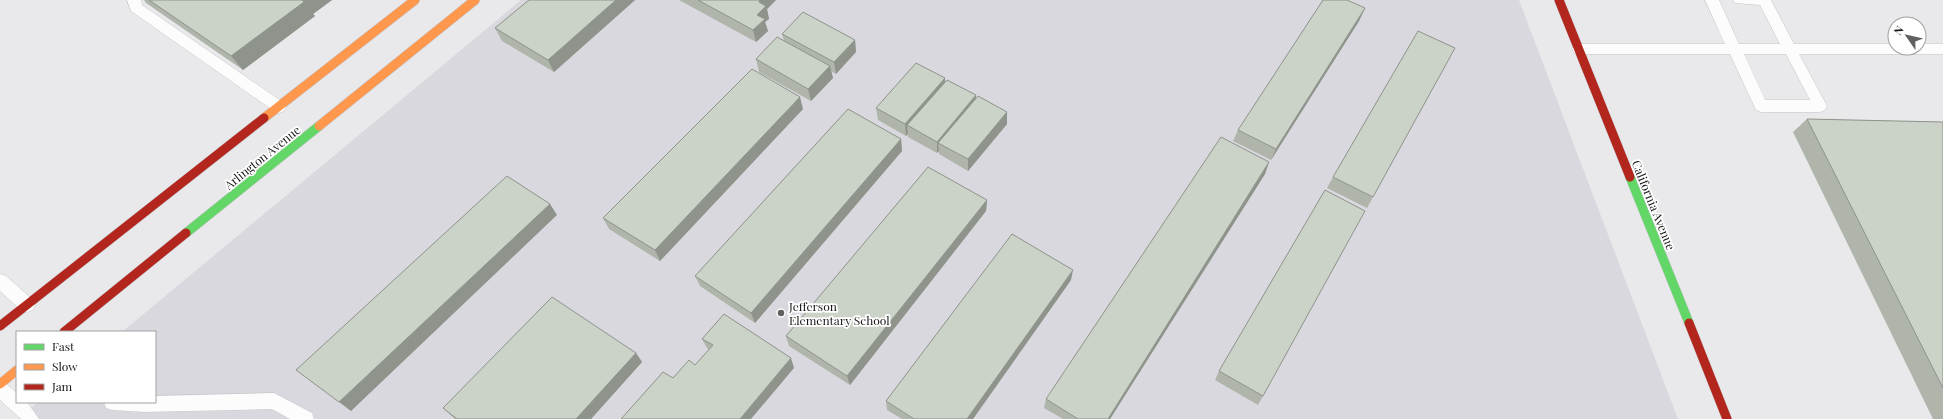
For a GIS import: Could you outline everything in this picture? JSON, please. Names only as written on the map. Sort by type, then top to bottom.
[{"type":"main road","points":[[0,326],[415,0]]},
{"type":"main road","name":"Arlington Avenue","points":[[65,331],[475,0]]},
{"type":"main road","name":"California Avenue","points":[[1559,0],[1727,419]]},
{"type":"main road","points":[[0,384],[16,371]]},
{"type":"lane","points":[[134,0],[136,8],[235,75],[279,107]]},
{"type":"lane","points":[[1712,0],[1761,106],[1820,106],[1764,0],[1740,0]]},
{"type":"lane","points":[[1579,49],[1943,49]]},
{"type":"lane","points":[[0,280],[27,305]]},
{"type":"lane","points":[[0,389],[31,419]]},
{"type":"lane","points":[[128,403],[144,404],[274,401],[306,419]]},
{"type":"shaded area","points":[[521,0],[1519,0],[1678,419],[18,419],[37,403],[156,403],[156,331],[123,331]]},
{"type":"building","points":[[149,0],[302,0],[304,2],[231,56]]},
{"type":"building","points":[[529,0],[616,0],[548,60],[495,28]]},
{"type":"building","points":[[698,0],[760,0],[759,2],[766,6],[757,15],[765,19],[753,30]]},
{"type":"building","points":[[1323,0],[1347,0],[1365,8],[1276,149],[1238,130]]},
{"type":"building","points":[[803,12],[855,40],[834,62],[782,34]]},
{"type":"building","points":[[1418,31],[1455,48],[1373,197],[1333,177]]},
{"type":"building","points":[[777,37],[830,66],[808,89],[756,59]]},
{"type":"building","points":[[916,63],[945,78],[905,124],[876,108]]},
{"type":"building","points":[[752,69],[800,97],[655,250],[603,218]]},
{"type":"building","points":[[947,80],[976,95],[937,142],[907,125]]},
{"type":"building","points":[[978,96],[1007,112],[968,159],[938,143]]},
{"type":"building","points":[[848,109],[901,139],[751,313],[695,276]]},
{"type":"building","points":[[1807,119],[1943,122],[1943,388]]},
{"type":"building","points":[[1221,137],[1269,162],[1108,419],[1078,419],[1046,399]]},
{"type":"building","points":[[928,167],[987,200],[847,376],[786,336]]},
{"type":"building","points":[[507,176],[550,204],[339,402],[296,370]]},
{"type":"building","points":[[1325,190],[1365,211],[1263,396],[1219,371]]},
{"type":"building","points":[[1012,234],[1073,270],[967,419],[914,419],[886,401]]},
{"type":"building","points":[[552,297],[636,353],[576,419],[457,419],[443,408]]},
{"type":"building","points":[[724,314],[791,358],[740,419],[621,419],[663,372],[673,378],[689,360],[695,365],[713,345],[702,339]]},
{"type":"traffic: fast","points":[[186,233],[319,126]]},
{"type":"traffic: fast","points":[[1630,177],[1689,323]]},
{"type":"traffic: slow","points":[[264,118],[415,0]]},
{"type":"traffic: slow","points":[[319,126],[475,0]]},
{"type":"traffic: slow","points":[[0,384],[16,371]]},
{"type":"traffic: jam","points":[[1559,0],[1630,177]]},
{"type":"traffic: jam","points":[[0,326],[264,118]]},
{"type":"traffic: jam","points":[[65,331],[186,233]]},
{"type":"traffic: jam","points":[[1689,323],[1727,419]]},
{"type":"place","name":"Jefferson Elementary School","points":[[781,313]]}]
